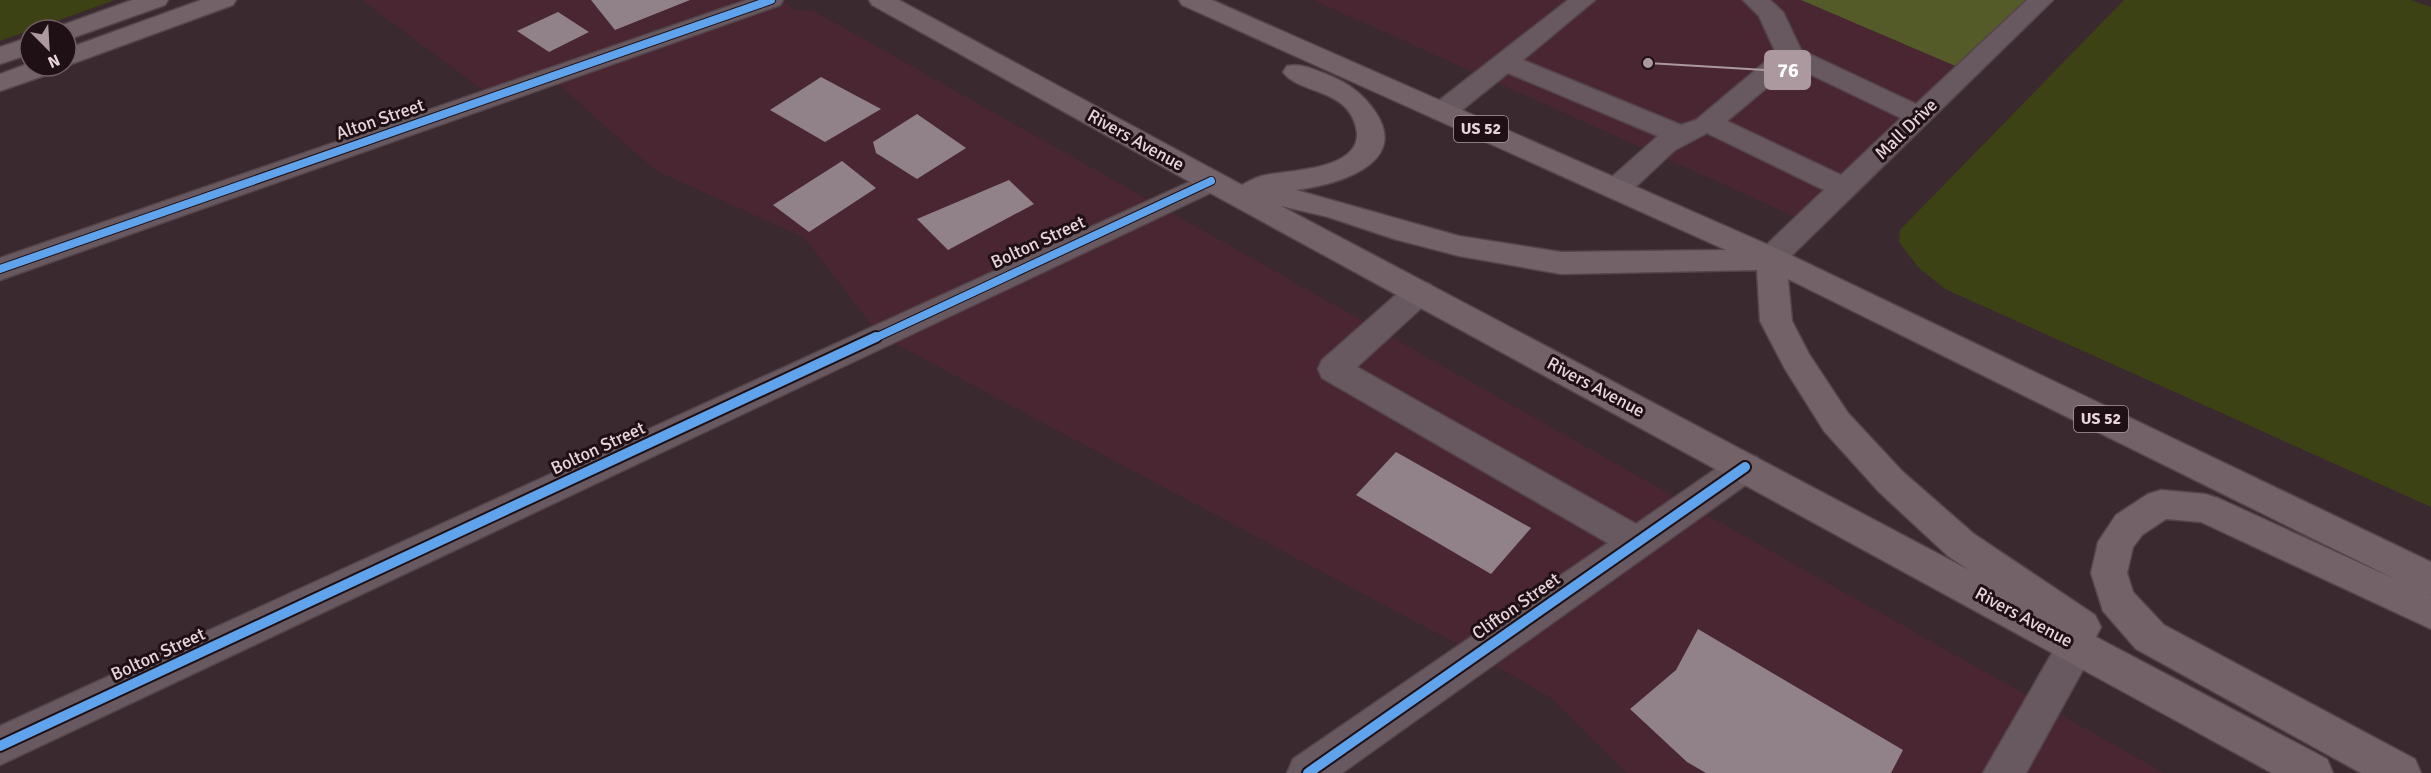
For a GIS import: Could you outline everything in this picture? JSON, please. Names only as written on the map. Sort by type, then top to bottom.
[{"type":"main road","points":[[78,28],[156,0]]},
{"type":"main road","points":[[78,54],[224,0]]},
{"type":"main road","name":"Rivers Avenue","points":[[880,0],[1211,181],[2312,773]]},
{"type":"main road","points":[[1165,0],[1193,24],[1340,92],[1357,103],[1371,125],[1371,142],[1362,157],[1343,171],[1313,180],[1268,185],[1211,181]]},
{"type":"main road","name":"US 52","points":[[1191,0],[1771,258],[2431,579]]},
{"type":"main road","points":[[0,56],[18,49]]},
{"type":"main road","points":[[0,83],[18,76]]},
{"type":"main road","points":[[1211,181],[1334,208],[1405,232],[1459,246],[1561,263],[1682,262],[1771,258],[1776,321],[1796,360],[1836,422],[1891,482],[1961,545],[2251,739]]},
{"type":"main road","points":[[2400,773],[2150,637],[2116,600],[2109,573],[2116,542],[2129,525],[2161,504],[2205,508],[2431,613]]},
{"type":"street","name":"Alton Street","points":[[0,270],[771,0]]},
{"type":"street","points":[[1442,112],[1583,0]]},
{"type":"street","points":[[1755,0],[1770,12],[1790,55],[1919,116]]},
{"type":"street","name":"Mall Drive","points":[[1771,258],[2041,0]]},
{"type":"street","points":[[1616,189],[1665,144],[1708,123],[1790,55]]},
{"type":"street","points":[[1505,62],[1683,136]]},
{"type":"street","points":[[1708,123],[1844,188]]},
{"type":"street","name":"Bolton Street","points":[[0,746],[1211,181]]},
{"type":"street","points":[[1419,292],[1334,369],[1637,542]]},
{"type":"street","name":"Clifton Street","points":[[1308,773],[1745,467]]},
{"type":"street","points":[[2004,773],[2077,646]]},
{"type":"shaded area","points":[[362,0],[781,0],[796,10],[814,11],[2164,773],[1627,773],[1551,698],[1476,654],[879,335],[805,238],[655,170],[550,77],[492,97]]},
{"type":"shaded area","points":[[1313,0],[1801,0],[1967,71],[1807,222]]},
{"type":"green space","points":[[0,0],[115,0],[65,18],[18,18],[18,35],[0,41]]},
{"type":"green space","points":[[1801,0],[2041,0],[1967,71]]},
{"type":"green space","points":[[2124,0],[2411,0],[2431,7],[2431,507],[1945,289],[1919,268],[1899,242],[1900,230]]},
{"type":"building","points":[[591,0],[690,0],[615,30]]},
{"type":"building","points":[[558,12],[589,32],[549,52],[517,31]]},
{"type":"building","points":[[821,77],[881,109],[825,142],[770,110]]},
{"type":"building","points":[[917,114],[966,148],[917,179],[876,153],[873,142]]},
{"type":"building","points":[[842,161],[876,188],[809,232],[773,205]]},
{"type":"building","points":[[1009,180],[1034,204],[948,250],[917,219]]},
{"type":"building","points":[[1396,452],[1531,528],[1491,574],[1356,495]]},
{"type":"building","points":[[1698,629],[1903,750],[1891,773],[1706,773],[1687,762],[1630,709],[1676,670]]},
{"type":"cycle path","points":[[0,269],[771,0]]},
{"type":"cycle path","points":[[0,746],[1211,181]]},
{"type":"cycle path","points":[[1308,773],[1745,467]]},
{"type":"place","name":"76","points":[[1648,63]]}]
